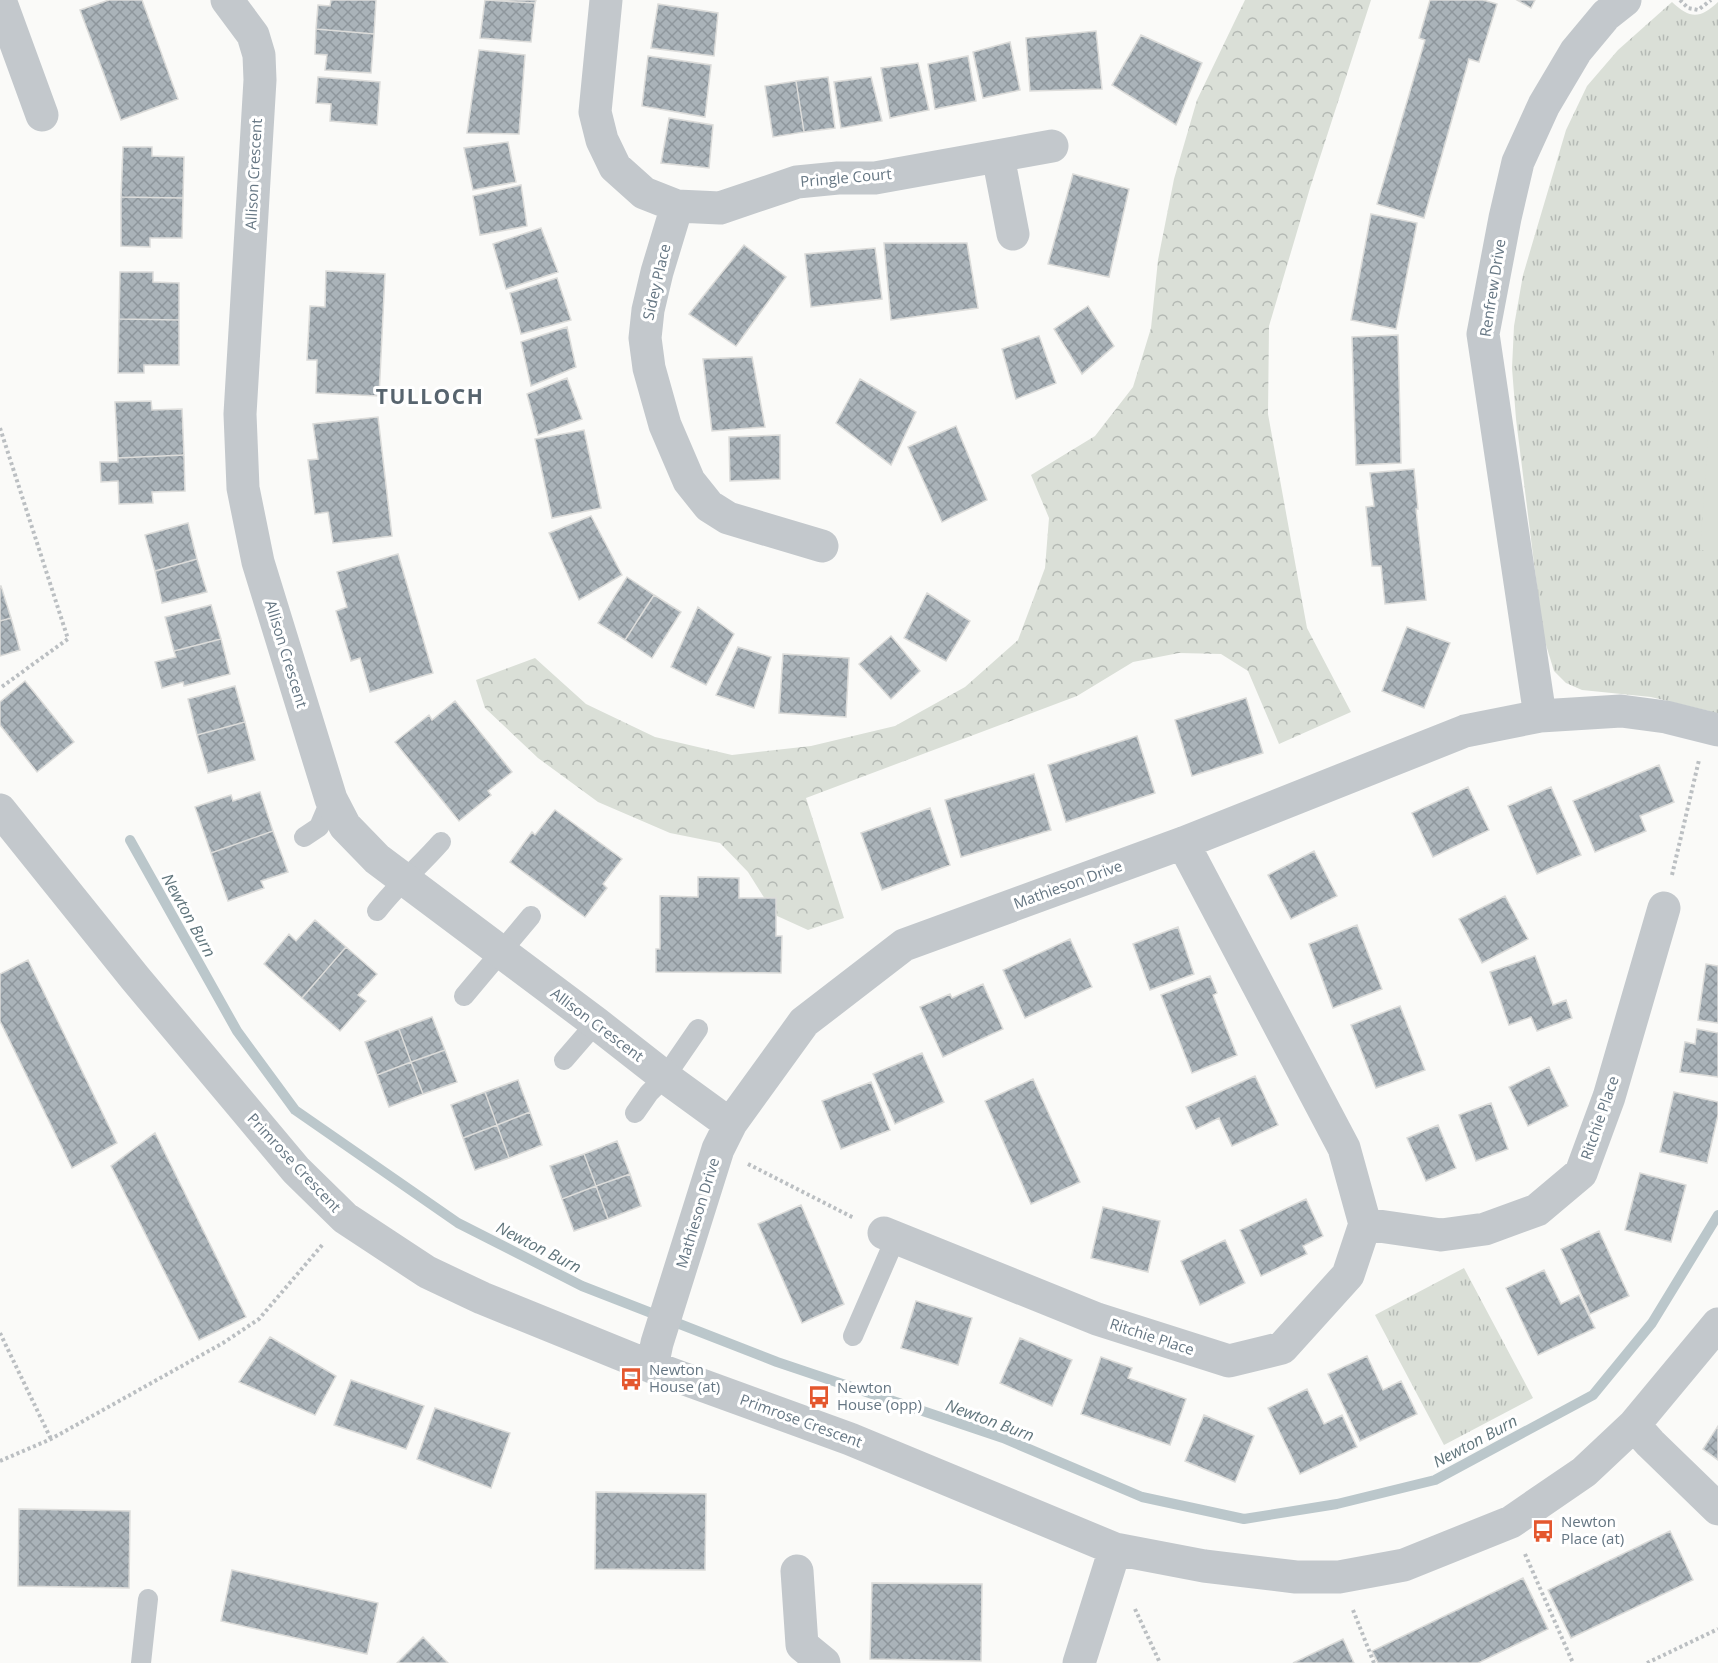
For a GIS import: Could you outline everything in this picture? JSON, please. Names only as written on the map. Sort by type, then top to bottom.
[{"type":"street","points":[[0,0],[42,115]]},
{"type":"street","name":"Allison Crescent","points":[[227,0],[253,35],[259,55],[260,80],[240,414],[243,488],[258,562],[331,799],[345,826],[377,859],[720,1117],[725,1136]]},
{"type":"street","points":[[606,0],[595,112],[602,140],[615,167],[637,187],[644,193],[677,206]]},
{"type":"street","name":"Renfrew Drive","points":[[1540,716],[1483,334],[1518,162],[1545,105],[1576,51],[1606,15],[1625,0]]},
{"type":"street","name":"Pringle Court","points":[[677,206],[720,208],[797,182],[838,178],[875,178],[1052,146]]},
{"type":"street","points":[[998,156],[1013,234]]},
{"type":"street","name":"Sidey Place","points":[[677,206],[657,272],[648,310],[645,338],[649,368],[664,425],[689,481],[709,506],[728,518],[822,546]]},
{"type":"street","name":"Mathieson Drive","points":[[655,1355],[725,1136],[804,1022],[904,945],[1183,843],[1466,731],[1540,716],[1621,711],[1666,717],[1713,728]]},
{"type":"street","name":"Primrose Crescent","points":[[0,810],[135,978],[296,1170],[345,1218],[436,1276],[482,1299],[655,1355],[1115,1549],[1204,1566],[1285,1576],[1339,1576],[1404,1565],[1511,1522],[1584,1472],[1634,1425],[1718,1324]]},
{"type":"street","points":[[1183,843],[1344,1148],[1365,1224]]},
{"type":"street","name":"Ritchie Place","points":[[890,1235],[1097,1319],[1229,1361],[1282,1348],[1348,1275],[1365,1224],[1441,1235],[1485,1229],[1537,1210],[1581,1173],[1609,1097],[1664,908]]},
{"type":"street","points":[[1634,1425],[1718,1509]]},
{"type":"street","points":[[1079,1663],[1115,1549]]},
{"type":"street","points":[[797,1572],[802,1646],[824,1663]]},
{"type":"lane","points":[[304,837],[319,827],[331,799]]},
{"type":"lane","points":[[377,911],[441,842]]},
{"type":"lane","points":[[464,996],[531,916]]},
{"type":"lane","points":[[564,1060],[596,1023]]},
{"type":"lane","points":[[635,1113],[698,1029]]},
{"type":"lane","points":[[853,1336],[890,1235]]},
{"type":"lane","points":[[141,1663],[148,1599]]},
{"type":"path","points":[[1680,0],[1688,8],[1698,10],[1711,0]]},
{"type":"path","points":[[0,428],[68,639],[0,688]]},
{"type":"path","points":[[1664,908],[1713,728]]},
{"type":"path","points":[[725,1136],[890,1235]]},
{"type":"path","points":[[0,1461],[51,1439],[223,1343],[259,1319],[345,1218]]},
{"type":"path","points":[[0,1334],[51,1439]]},
{"type":"path","points":[[1511,1522],[1573,1663]]},
{"type":"path","points":[[1149,1556],[1135,1610],[1160,1663]]},
{"type":"path","points":[[1339,1576],[1374,1663]]},
{"type":"path","points":[[1647,1663],[1718,1629]]},
{"type":"green space","points":[[1245,0],[1371,0],[1310,188],[1269,326],[1268,414],[1307,628],[1351,712],[1279,744],[1248,671],[1221,654],[1179,653],[1133,662],[1077,696],[806,798],[844,918],[808,930],[775,915],[748,872],[720,843],[670,833],[598,802],[538,758],[485,708],[476,680],[535,658],[586,704],[655,737],[732,755],[811,746],[895,726],[965,687],[1018,640],[1045,568],[1049,518],[1031,475],[1095,436],[1133,387],[1151,328],[1158,260],[1174,179],[1197,100]]},
{"type":"green space","points":[[1672,2],[1684,12],[1695,15],[1706,12],[1718,2],[1718,715],[1651,697],[1582,690],[1566,683],[1554,671],[1543,635],[1516,419],[1512,368],[1514,326],[1523,275],[1566,130],[1587,86],[1618,50]]},
{"type":"green space","points":[[1718,299],[1718,551],[1700,550]]},
{"type":"green space","points":[[1464,1268],[1533,1398],[1444,1445],[1375,1315]]},
{"type":"building","points":[[109,0],[142,0],[178,99],[121,120],[80,10]]},
{"type":"building","points":[[331,0],[376,0],[374,34],[316,29],[318,5],[330,6]]},
{"type":"building","points":[[485,0],[536,0],[535,3]]},
{"type":"building","points":[[485,0],[535,3],[531,42],[480,38]]},
{"type":"building","points":[[1430,0],[1483,0],[1497,4],[1479,62],[1469,59],[1424,218],[1377,204],[1425,40],[1419,38]]},
{"type":"building","points":[[1517,0],[1535,0],[1531,8]]},
{"type":"building","points":[[658,4],[718,13],[714,56],[651,48]]},
{"type":"building","points":[[316,29],[374,34],[371,73],[325,70],[327,55],[315,54]]},
{"type":"building","points":[[1096,31],[1102,89],[1030,91],[1026,38]]},
{"type":"building","points":[[1141,35],[1202,63],[1176,125],[1112,85]]},
{"type":"building","points":[[1010,42],[1020,90],[983,98],[973,52]]},
{"type":"building","points":[[479,50],[525,55],[519,134],[467,133]]},
{"type":"building","points":[[648,56],[711,65],[705,117],[642,106]]},
{"type":"building","points":[[968,56],[976,101],[935,109],[928,64]]},
{"type":"building","points":[[918,63],[929,110],[890,118],[881,68]]},
{"type":"building","points":[[318,77],[380,82],[377,125],[330,121],[331,104],[316,103]]},
{"type":"building","points":[[828,77],[835,128],[804,132],[796,81]]},
{"type":"building","points":[[871,77],[882,121],[841,128],[834,82]]},
{"type":"building","points":[[796,81],[804,132],[773,137],[765,86]]},
{"type":"building","points":[[669,118],[713,125],[709,168],[661,163]]},
{"type":"building","points":[[508,142],[516,182],[473,190],[464,148]]},
{"type":"building","points":[[123,147],[152,147],[152,156],[184,157],[183,198],[121,197]]},
{"type":"building","points":[[1073,174],[1129,189],[1109,277],[1048,264]]},
{"type":"building","points":[[521,185],[527,226],[480,235],[473,196]]},
{"type":"building","points":[[121,197],[183,198],[182,238],[150,238],[150,247],[121,246]]},
{"type":"building","points":[[1371,214],[1417,223],[1396,329],[1351,320]]},
{"type":"building","points":[[541,228],[558,272],[506,289],[493,244]]},
{"type":"building","points":[[884,243],[967,243],[978,308],[891,320]]},
{"type":"building","points":[[744,245],[786,277],[736,346],[689,314]]},
{"type":"building","points":[[875,248],[882,299],[811,307],[805,254]]},
{"type":"building","points":[[326,271],[385,274],[379,396],[316,393],[317,360],[307,360],[310,306],[325,307]]},
{"type":"building","points":[[120,272],[153,272],[153,282],[179,283],[179,320],[119,319]]},
{"type":"building","points":[[557,278],[571,320],[521,334],[510,293]]},
{"type":"building","points":[[1088,306],[1114,346],[1082,374],[1054,329]]},
{"type":"building","points":[[119,319],[179,320],[179,365],[144,365],[144,373],[118,373]]},
{"type":"building","points":[[567,327],[576,367],[531,386],[521,342]]},
{"type":"building","points":[[1398,335],[1401,463],[1356,465],[1352,337]]},
{"type":"building","points":[[1039,336],[1056,383],[1016,399],[1002,349]]},
{"type":"building","points":[[752,357],[765,427],[712,431],[703,359]]},
{"type":"building","points":[[567,378],[582,419],[538,435],[527,394]]},
{"type":"building","points":[[860,379],[916,412],[891,465],[836,423]]},
{"type":"building","points":[[151,401],[152,410],[182,409],[184,455],[118,458],[115,402]]},
{"type":"building","points":[[378,417],[392,536],[333,543],[328,512],[315,514],[308,460],[318,459],[313,424]]},
{"type":"building","points":[[956,426],[987,500],[942,522],[908,447]]},
{"type":"building","points":[[584,430],[601,508],[552,518],[535,439]]},
{"type":"building","points":[[780,435],[780,479],[730,481],[729,437]]},
{"type":"building","points":[[184,455],[185,491],[152,492],[153,503],[119,504],[118,481],[101,482],[100,462],[118,462],[118,458]]},
{"type":"building","points":[[1414,469],[1426,600],[1385,604],[1381,566],[1372,566],[1366,507],[1374,506],[1370,473]]},
{"type":"building","points":[[591,516],[622,575],[579,600],[549,533]]},
{"type":"building","points":[[188,523],[197,559],[155,571],[145,535]]},
{"type":"building","points":[[398,554],[433,673],[370,692],[360,658],[351,661],[336,611],[347,607],[337,572]]},
{"type":"building","points":[[197,559],[207,592],[162,603],[155,571]]},
{"type":"building","points":[[627,577],[654,595],[625,640],[598,623]]},
{"type":"building","points":[[0,586],[11,618],[0,621]]},
{"type":"building","points":[[927,593],[970,621],[946,661],[904,638]]},
{"type":"building","points":[[654,595],[681,612],[652,658],[625,640]]},
{"type":"building","points":[[211,605],[221,639],[174,651],[165,617]]},
{"type":"building","points":[[698,607],[734,634],[706,685],[671,667]]},
{"type":"building","points":[[11,618],[20,650],[0,656],[0,621]]},
{"type":"building","points":[[1407,627],[1450,643],[1424,708],[1382,691]]},
{"type":"building","points":[[891,636],[920,671],[891,699],[859,664]]},
{"type":"building","points":[[221,639],[230,674],[184,686],[183,682],[162,688],[155,662],[176,657],[174,651]]},
{"type":"building","points":[[738,647],[771,657],[754,708],[716,695]]},
{"type":"building","points":[[783,654],[849,658],[846,717],[779,713]]},
{"type":"building","points":[[25,681],[74,742],[37,772],[0,725],[0,702]]},
{"type":"building","points":[[235,686],[245,722],[197,735],[188,699]]},
{"type":"building","points":[[1246,698],[1263,753],[1192,776],[1175,720]]},
{"type":"building","points":[[455,701],[512,772],[488,791],[491,795],[459,821],[395,742],[429,715],[432,720]]},
{"type":"building","points":[[245,722],[255,760],[208,773],[197,735]]},
{"type":"building","points":[[1137,736],[1155,793],[1066,822],[1048,765]]},
{"type":"building","points":[[1659,765],[1674,802],[1640,816],[1646,831],[1595,852],[1573,801]]},
{"type":"building","points":[[1034,774],[1051,830],[961,857],[945,800]]},
{"type":"building","points":[[1468,787],[1489,830],[1433,857],[1412,813]]},
{"type":"building","points":[[1551,787],[1581,855],[1537,874],[1508,806]]},
{"type":"building","points":[[260,792],[273,831],[211,853],[195,807],[231,795],[233,801]]},
{"type":"building","points":[[930,808],[950,865],[882,890],[861,833]]},
{"type":"building","points":[[555,810],[622,859],[603,884],[607,888],[585,917],[510,862],[532,832],[535,835]]},
{"type":"building","points":[[273,831],[288,872],[261,881],[264,888],[228,901],[211,853]]},
{"type":"building","points":[[1314,851],[1337,896],[1291,919],[1268,875]]},
{"type":"building","points":[[698,877],[739,878],[739,898],[776,898],[776,936],[782,936],[781,973],[656,972],[656,949],[660,949],[660,896],[698,897]]},
{"type":"building","points":[[1505,896],[1528,939],[1482,963],[1459,919]]},
{"type":"building","points":[[315,920],[346,947],[302,998],[264,964],[289,934],[296,941]]},
{"type":"building","points":[[1357,925],[1382,989],[1333,1008],[1309,944]]},
{"type":"building","points":[[1178,927],[1194,974],[1150,990],[1133,944]]},
{"type":"building","points":[[1070,939],[1092,987],[1025,1018],[1003,970]]},
{"type":"building","points":[[346,947],[377,974],[358,995],[366,1001],[340,1031],[302,998]]},
{"type":"building","points":[[1535,956],[1553,1005],[1566,1000],[1572,1018],[1537,1031],[1531,1017],[1509,1025],[1490,972]]},
{"type":"building","points":[[28,960],[117,1143],[72,1168],[0,1021],[0,974]]},
{"type":"building","points":[[1706,964],[1718,966],[1718,1023],[1698,1020]]},
{"type":"building","points":[[1210,976],[1217,993],[1213,995],[1237,1055],[1192,1073],[1161,995]]},
{"type":"building","points":[[983,984],[1003,1029],[943,1057],[920,1007],[950,994],[952,998]]},
{"type":"building","points":[[1400,1006],[1425,1070],[1376,1088],[1351,1025]]},
{"type":"building","points":[[432,1017],[445,1050],[411,1062],[399,1029]]},
{"type":"building","points":[[399,1029],[411,1062],[377,1075],[365,1042]]},
{"type":"building","points":[[1697,1029],[1718,1033],[1718,1077],[1680,1072],[1685,1042],[1695,1044]]},
{"type":"building","points":[[445,1050],[457,1082],[423,1094],[411,1062]]},
{"type":"building","points":[[922,1053],[944,1102],[895,1124],[873,1074]]},
{"type":"building","points":[[411,1062],[423,1094],[389,1107],[377,1075]]},
{"type":"building","points":[[1549,1067],[1568,1106],[1528,1126],[1509,1087]]},
{"type":"building","points":[[1255,1076],[1278,1125],[1232,1146],[1219,1118],[1196,1129],[1186,1107]]},
{"type":"building","points":[[1033,1079],[1080,1182],[1031,1204],[985,1101]]},
{"type":"building","points":[[518,1080],[530,1112],[497,1125],[485,1092]]},
{"type":"building","points":[[871,1082],[890,1130],[841,1149],[822,1101]]},
{"type":"building","points":[[485,1092],[497,1125],[463,1138],[451,1105]]},
{"type":"building","points":[[1674,1092],[1718,1102],[1718,1115],[1707,1163],[1660,1152]]},
{"type":"building","points":[[1491,1103],[1508,1149],[1476,1161],[1459,1115]]},
{"type":"building","points":[[530,1112],[542,1145],[509,1158],[497,1125]]},
{"type":"building","points":[[497,1125],[509,1158],[475,1170],[463,1138]]},
{"type":"building","points":[[1438,1125],[1456,1168],[1426,1181],[1407,1138]]},
{"type":"building","points":[[155,1133],[246,1317],[199,1340],[111,1166]]},
{"type":"building","points":[[617,1141],[630,1174],[596,1186],[584,1154]]},
{"type":"building","points":[[584,1154],[596,1186],[562,1199],[550,1166]]},
{"type":"building","points":[[1640,1173],[1686,1185],[1671,1242],[1625,1230]]},
{"type":"building","points":[[630,1174],[641,1206],[608,1219],[596,1186]]},
{"type":"building","points":[[596,1186],[608,1219],[574,1231],[562,1199]]},
{"type":"building","points":[[1306,1199],[1323,1236],[1303,1246],[1307,1254],[1261,1276],[1240,1230]]},
{"type":"building","points":[[801,1205],[844,1304],[802,1323],[758,1224]]},
{"type":"building","points":[[1103,1207],[1160,1221],[1148,1272],[1091,1258]]},
{"type":"building","points":[[1599,1231],[1629,1296],[1590,1314],[1561,1249]]},
{"type":"building","points":[[1225,1240],[1245,1283],[1200,1305],[1181,1261]]},
{"type":"building","points":[[1544,1270],[1561,1304],[1579,1295],[1595,1328],[1538,1355],[1506,1288]]},
{"type":"building","points":[[916,1301],[972,1318],[958,1365],[901,1348]]},
{"type":"building","points":[[270,1337],[336,1376],[315,1415],[239,1382]]},
{"type":"building","points":[[1020,1338],[1072,1360],[1052,1406],[1000,1383]]},
{"type":"building","points":[[1367,1356],[1383,1390],[1401,1381],[1417,1414],[1360,1441],[1328,1374]]},
{"type":"building","points":[[1101,1357],[1132,1368],[1128,1378],[1186,1399],[1170,1445],[1081,1414]]},
{"type":"building","points":[[351,1380],[424,1406],[406,1449],[334,1425]]},
{"type":"building","points":[[1307,1389],[1324,1424],[1342,1415],[1357,1447],[1300,1474],[1268,1408]]},
{"type":"building","points":[[435,1408],[510,1433],[491,1488],[417,1459]]},
{"type":"building","points":[[1204,1415],[1254,1436],[1235,1482],[1185,1461]]},
{"type":"building","points":[[1718,1426],[1718,1460],[1703,1449]]},
{"type":"building","points":[[596,1492],[706,1494],[705,1570],[595,1569]]},
{"type":"building","points":[[19,1509],[130,1511],[129,1588],[18,1586]]},
{"type":"building","points":[[1670,1531],[1693,1580],[1571,1638],[1548,1590]]},
{"type":"building","points":[[232,1570],[378,1603],[367,1654],[221,1621]]},
{"type":"building","points":[[1523,1578],[1548,1629],[1478,1663],[1378,1663],[1372,1651]]},
{"type":"building","points":[[872,1583],[982,1584],[981,1661],[870,1659]]},
{"type":"building","points":[[423,1637],[448,1663],[397,1663]]},
{"type":"building","points":[[1343,1639],[1354,1663],[1293,1663]]},
{"type":"waterway","name":"Newton Burn","points":[[130,840],[237,1031],[295,1110],[458,1223],[582,1286],[777,1362],[1003,1438],[1142,1497],[1244,1519],[1337,1504],[1435,1480],[1593,1395],[1652,1323],[1718,1215]]},
{"type":"place","name":"Newton House (at)","points":[[631,1379]]},
{"type":"place","name":"Newton House (opp)","points":[[819,1397]]},
{"type":"place","name":"Newton Place (at)","points":[[1543,1531]]},
{"type":"district","name":"TULLOCH","points":[[430,397]]}]
